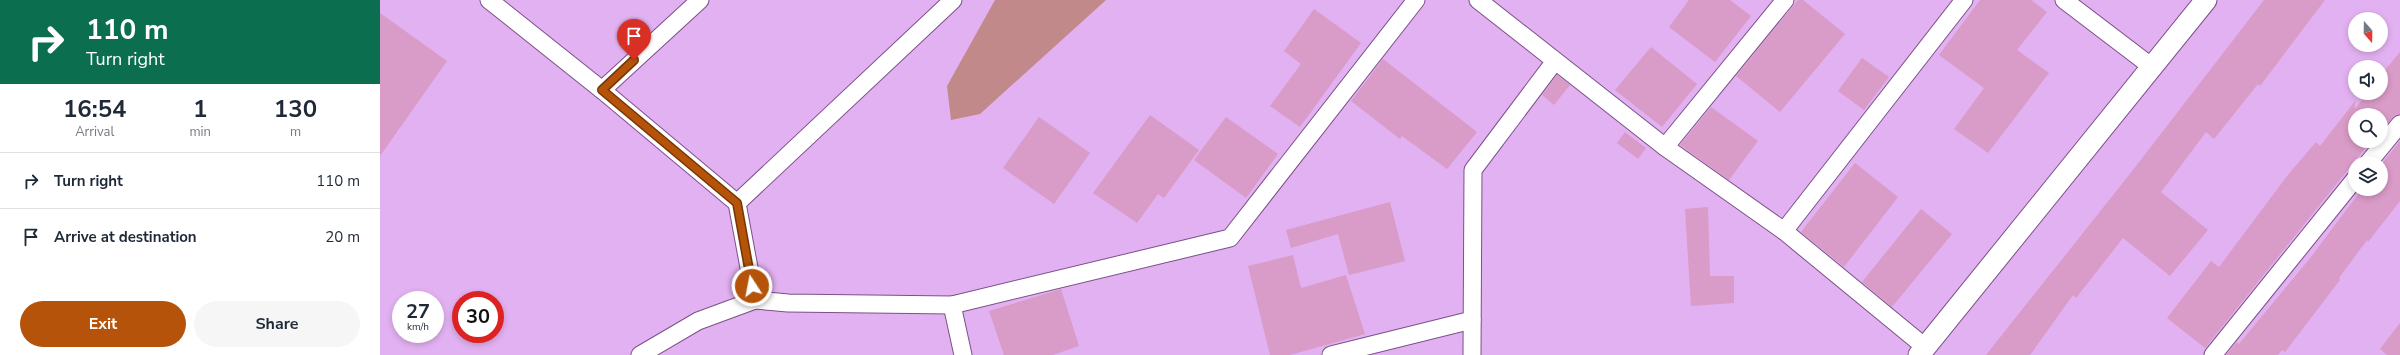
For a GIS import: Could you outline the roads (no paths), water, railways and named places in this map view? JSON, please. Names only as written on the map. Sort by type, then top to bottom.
[{"type":"street","points":[[489,0],[602,90],[737,203],[755,300]]},
{"type":"street","points":[[602,90],[700,0]]},
{"type":"street","points":[[737,203],[953,0]]},
{"type":"street","points":[[640,355],[698,321],[755,300],[788,303],[952,305],[1230,238],[1416,0]]},
{"type":"street","points":[[1478,0],[1665,147],[1784,231],[1922,351],[2206,0]]},
{"type":"street","points":[[1665,147],[1785,0]]},
{"type":"street","points":[[1784,231],[1964,0]]},
{"type":"street","points":[[2064,0],[2152,67]]},
{"type":"street","points":[[1472,355],[1473,170],[1555,60]]},
{"type":"street","points":[[2374,156],[2400,124]]},
{"type":"street","points":[[2213,355],[2348,188]]},
{"type":"street","points":[[952,305],[963,355]]},
{"type":"street","points":[[1331,355],[1472,320]]}]
